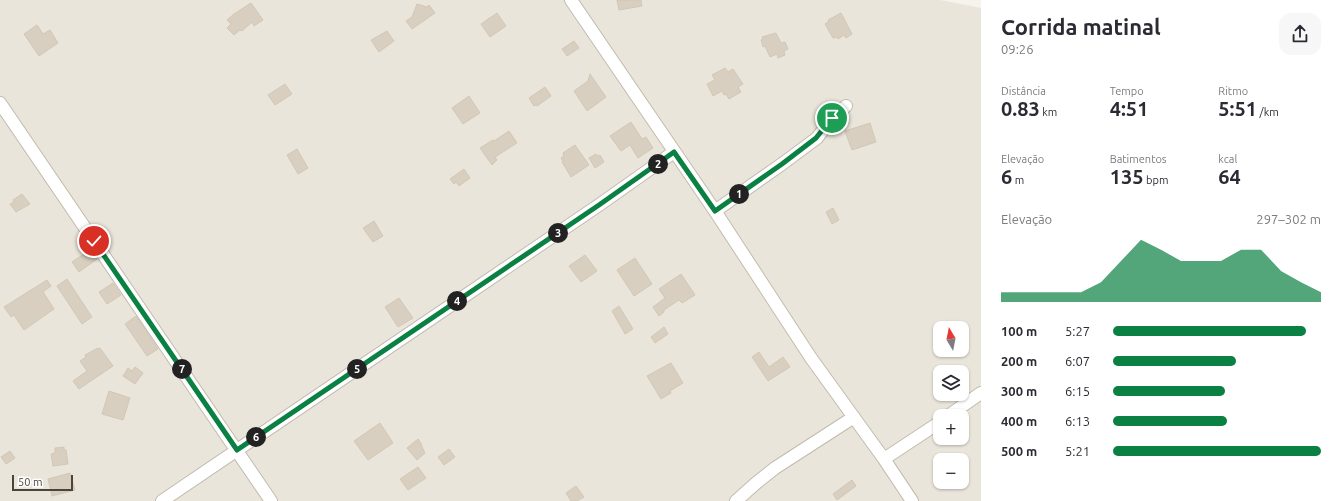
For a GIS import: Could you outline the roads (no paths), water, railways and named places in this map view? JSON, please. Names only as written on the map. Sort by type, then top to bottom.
[{"type":"street","points":[[571,0],[715,211],[811,358],[884,459],[912,501]]},
{"type":"street","points":[[0,103],[271,501]]},
{"type":"street","points":[[715,211],[816,138],[832,118],[846,106]]},
{"type":"street","points":[[162,501],[593,209],[674,152]]},
{"type":"street","points":[[958,409],[981,393]]},
{"type":"street","points":[[736,501],[775,468],[854,417]]},
{"type":"street","points":[[884,459],[933,427]]}]
